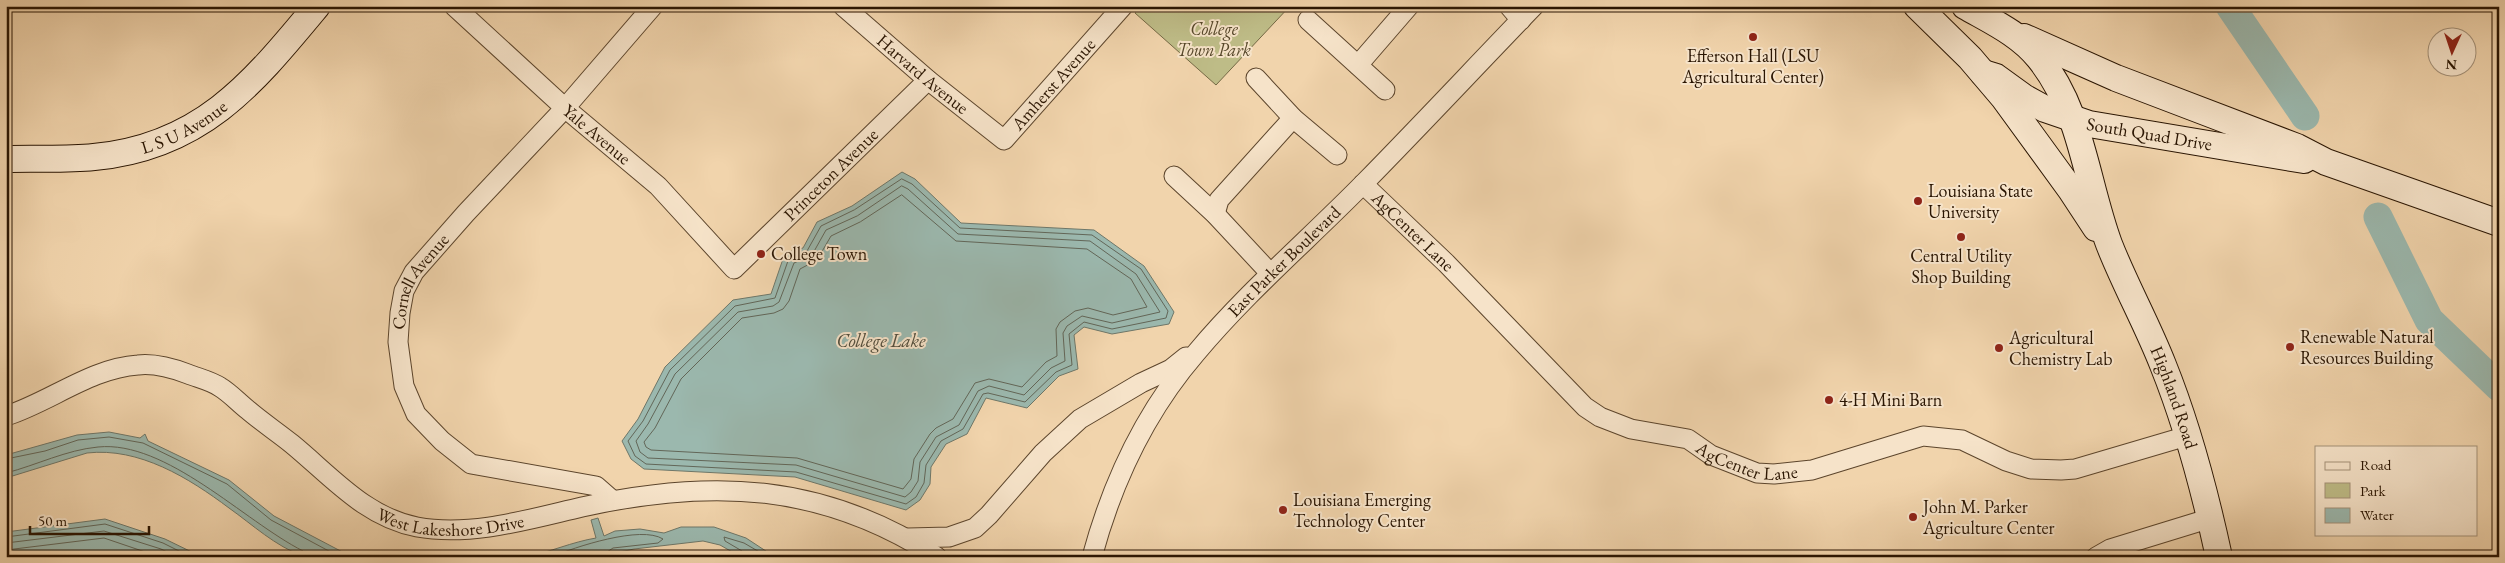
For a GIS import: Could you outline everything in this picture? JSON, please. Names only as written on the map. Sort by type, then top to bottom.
[{"type":"street","name":"L S U Avenue","points":[[6,159],[94,157],[117,153],[180,133],[224,107],[245,88],[270,62],[317,6]]},
{"type":"street","name":"Yale Avenue","points":[[454,6],[565,108],[658,186],[734,269]]},
{"type":"street","name":"Cornell Avenue","points":[[612,500],[596,486],[471,464],[442,441],[416,414],[408,400],[400,368],[400,313],[404,291],[414,272],[466,213],[565,108],[653,6]]},
{"type":"street","name":"Harvard Avenue","points":[[842,6],[928,80],[1004,140]]},
{"type":"street","name":"Amherst Avenue","points":[[1004,140],[1123,6]]},
{"type":"street","points":[[1358,65],[1409,6]]},
{"type":"street","name":"East Parker Boulevard","points":[[1092,557],[1101,524],[1130,455],[1165,396],[1196,353],[1270,273],[1363,184],[1515,13],[1534,6]]},
{"type":"street","name":"Highland Road","points":[[1917,6],[1984,73],[2023,123],[2071,190],[2093,225],[2109,244]]},
{"type":"street","name":"Highland Road","points":[[1965,6],[2012,33],[2039,58],[2063,97],[2073,120],[2109,244],[2160,356],[2187,436],[2211,518],[2219,557]]},
{"type":"street","points":[[1308,20],[1385,90]]},
{"type":"street","name":"South Quad Drive","points":[[2012,33],[2116,78],[2297,147],[2326,162],[2499,223]]},
{"type":"street","name":"South Quad Drive","points":[[1984,73],[1996,77],[2034,103],[2073,120],[2292,160],[2326,162]]},
{"type":"street","points":[[1256,78],[1293,118],[1337,155]]},
{"type":"street","name":"Princeton Avenue","points":[[734,269],[928,80]]},
{"type":"street","points":[[1215,214],[1219,200],[1293,118]]},
{"type":"street","points":[[1174,176],[1215,214],[1270,273]]},
{"type":"street","name":"AgCenter Lane","points":[[1363,184],[1446,263],[1584,408],[1600,417],[1631,428],[1688,440],[1711,455],[1757,473],[1774,474],[1812,470],[1923,436],[1962,440],[2006,461],[2031,469],[2075,469],[2187,436]]},
{"type":"street","points":[[908,538],[949,537],[975,528],[990,515],[1043,453],[1080,419],[1141,383],[1171,369],[1210,338]]},
{"type":"street","name":"West Lakeshore Drive","points":[[6,416],[29,409],[108,373],[139,365],[156,366],[184,372],[221,387],[292,444],[341,488],[375,511],[400,523],[433,529],[464,529],[507,523],[612,500],[679,491],[727,490],[771,493],[820,503],[856,514],[908,538],[937,557]]},
{"type":"street","points":[[2096,557],[2110,550],[2211,518]]},
{"type":"green space","name":"College Town Park","points":[[1141,6],[1290,6],[1216,85],[1135,13]]},
{"type":"water","name":"College Lake","points":[[902,172],[915,179],[961,223],[1094,230],[1144,266],[1174,312],[1169,324],[1112,334],[1084,327],[1074,335],[1078,369],[1059,376],[1027,408],[986,398],[967,434],[946,444],[931,467],[930,484],[920,500],[906,510],[795,477],[644,469],[631,459],[622,441],[638,419],[665,367],[733,300],[771,294],[785,253],[803,248],[817,222],[852,206]]},
{"type":"water","points":[[109,432],[140,438],[145,434],[148,441],[229,480],[274,516],[352,557],[314,558],[293,552],[274,541],[214,497],[180,476],[144,460],[125,455],[106,452],[87,453],[6,478],[6,455],[77,435]]},
{"type":"water","points":[[598,518],[604,536],[615,531],[640,529],[664,533],[681,527],[714,527],[746,538],[775,557],[741,557],[720,545],[703,541],[634,549],[615,553],[608,557],[526,557],[596,538],[591,520]]},
{"type":"water","points":[[105,519],[165,539],[202,557],[6,557],[6,532]]},
{"type":"waterway","points":[[2230,6],[2305,116]]},
{"type":"waterway","points":[[2378,217],[2429,320],[2499,387]]},
{"type":"place","name":"Efferson Hall (LSU Agricultural Center)","points":[[1753,37]]},
{"type":"place","name":"Louisiana State University","points":[[1918,201]]},
{"type":"place","name":"Central Utility Shop Building","points":[[1961,237]]},
{"type":"place","name":"College Town","points":[[761,254]]},
{"type":"place","name":"Renewable Natural Resources Building","points":[[2290,347]]},
{"type":"place","name":"Agricultural Chemistry Lab","points":[[1999,348]]},
{"type":"place","name":"4-H Mini Barn","points":[[1829,400]]},
{"type":"place","name":"Louisiana Emerging Technology Center","points":[[1283,510]]},
{"type":"place","name":"John M. Parker Agriculture Center","points":[[1913,517]]}]
